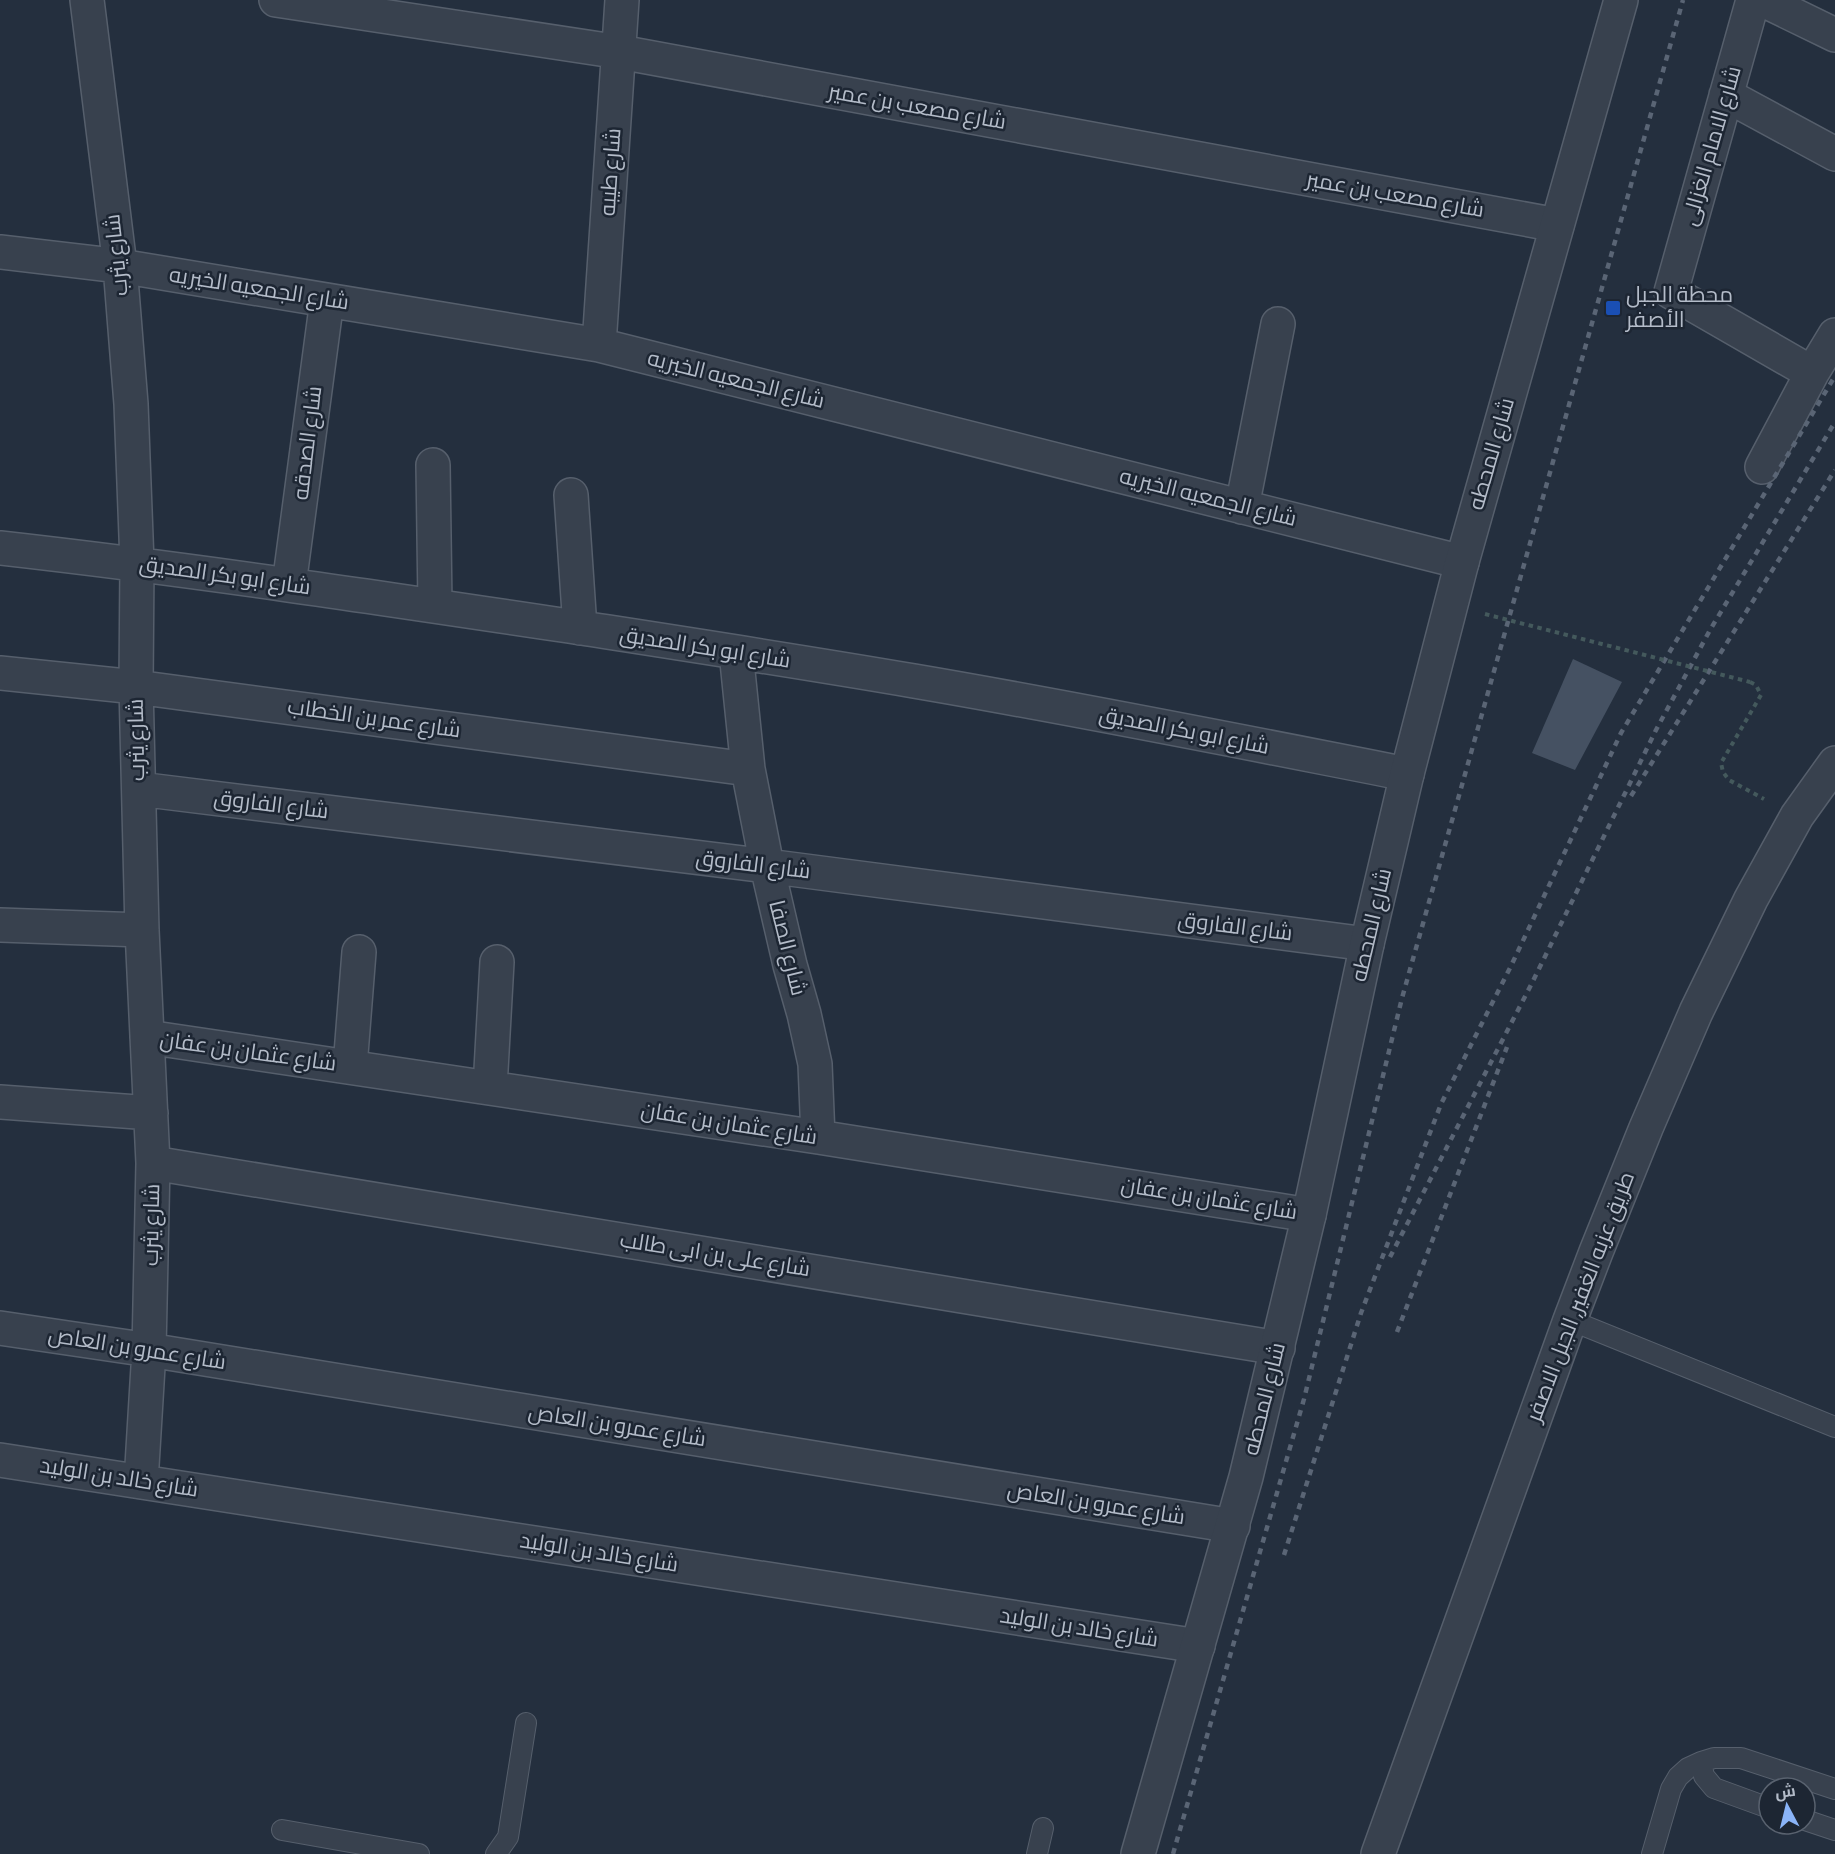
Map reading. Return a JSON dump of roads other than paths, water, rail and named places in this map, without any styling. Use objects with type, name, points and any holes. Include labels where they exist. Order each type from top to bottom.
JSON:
[{"type":"street","name":"شارع يثرب","points":[[87,0],[120,266],[131,404],[137,563],[136,687],[142,930],[153,1163],[149,1350],[141,1482]]},
{"type":"street","name":"شارع مصعب بن عمير","points":[[276,0],[620,52],[1557,225]]},
{"type":"street","name":"شارع طيبه","points":[[599,345],[622,0]]},
{"type":"street","name":"شارع المحطه","points":[[1138,1854],[1233,1526],[1278,1347],[1310,1215],[1367,944],[1407,774],[1462,562],[1621,0]]},
{"type":"street","name":"شارع الامام الغزالى","points":[[1753,0],[1671,292],[1812,373]]},
{"type":"street","points":[[1763,0],[1835,35]]},
{"type":"street","points":[[1726,95],[1835,154]]},
{"type":"street","name":"شارع الجمعيه الخيريه","points":[[0,252],[120,266],[599,345],[1462,562]]},
{"type":"street","name":"شارع الصدقه","points":[[290,585],[327,300]]},
{"type":"street","points":[[1242,507],[1278,324]]},
{"type":"street","points":[[1762,467],[1835,335]]},
{"type":"street","points":[[433,465],[435,605]]},
{"type":"street","points":[[571,495],[580,628]]},
{"type":"street","name":"شارع ابو بكر الصديق","points":[[0,548],[137,563],[435,605],[736,652],[1132,720],[1407,774]]},
{"type":"street","name":"شارع الصفا","points":[[736,652],[748,769],[767,867],[804,1014],[814,1064],[818,1137]]},
{"type":"street","name":"شارع عمر بن الخطاب","points":[[0,673],[136,687],[748,769]]},
{"type":"street","name":"طريق عزبه الغفير, الجبل الاصفر","points":[[1378,1854],[1570,1320],[1642,1138],[1696,1012],[1751,899],[1797,816],[1835,763]]},
{"type":"street","name":"شارع الفاروق","points":[[139,789],[1367,944]]},
{"type":"street","points":[[0,925],[142,930]]},
{"type":"street","points":[[350,1067],[359,952]]},
{"type":"street","points":[[490,1088],[497,962]]},
{"type":"street","name":"شارع عثمان بن عفان","points":[[147,1037],[818,1137],[1310,1215]]},
{"type":"street","points":[[0,1102],[151,1113]]},
{"type":"street","name":"شارع على بن ابى طالب","points":[[153,1163],[1278,1347]]},
{"type":"street","name":"شارع عمرو بن العاص","points":[[0,1328],[149,1350],[1233,1526]]},
{"type":"street","name":"شارع خالد بن الوليد","points":[[0,1460],[1198,1646]]},
{"type":"lane","points":[[1570,1320],[1835,1426]]},
{"type":"lane","points":[[496,1854],[508,1837],[526,1723]]},
{"type":"lane","points":[[1652,1854],[1671,1789],[1678,1777],[1688,1768],[1701,1762],[1714,1758],[1741,1758],[1835,1789]]},
{"type":"lane","points":[[1701,1762],[1704,1776],[1714,1788],[1757,1804]]},
{"type":"lane","points":[[1817,1824],[1835,1830]]},
{"type":"lane","points":[[1037,1854],[1043,1828]]},
{"type":"lane","points":[[282,1830],[419,1854]]},
{"type":"railway","points":[[1173,1854],[1304,1399],[1402,998],[1683,0]]},
{"type":"railway","points":[[1284,1555],[1361,1313],[1441,1104],[1511,966],[1621,733],[1835,376]]},
{"type":"railway","points":[[1390,1257],[1531,985],[1656,730],[1710,630],[1835,422]]},
{"type":"railway","points":[[1631,796],[1835,470]]},
{"type":"railway","points":[[1397,1332],[1507,1047]]},
{"type":"place","name":"محطة الجبل الأصفر","points":[[1613,308]]}]
